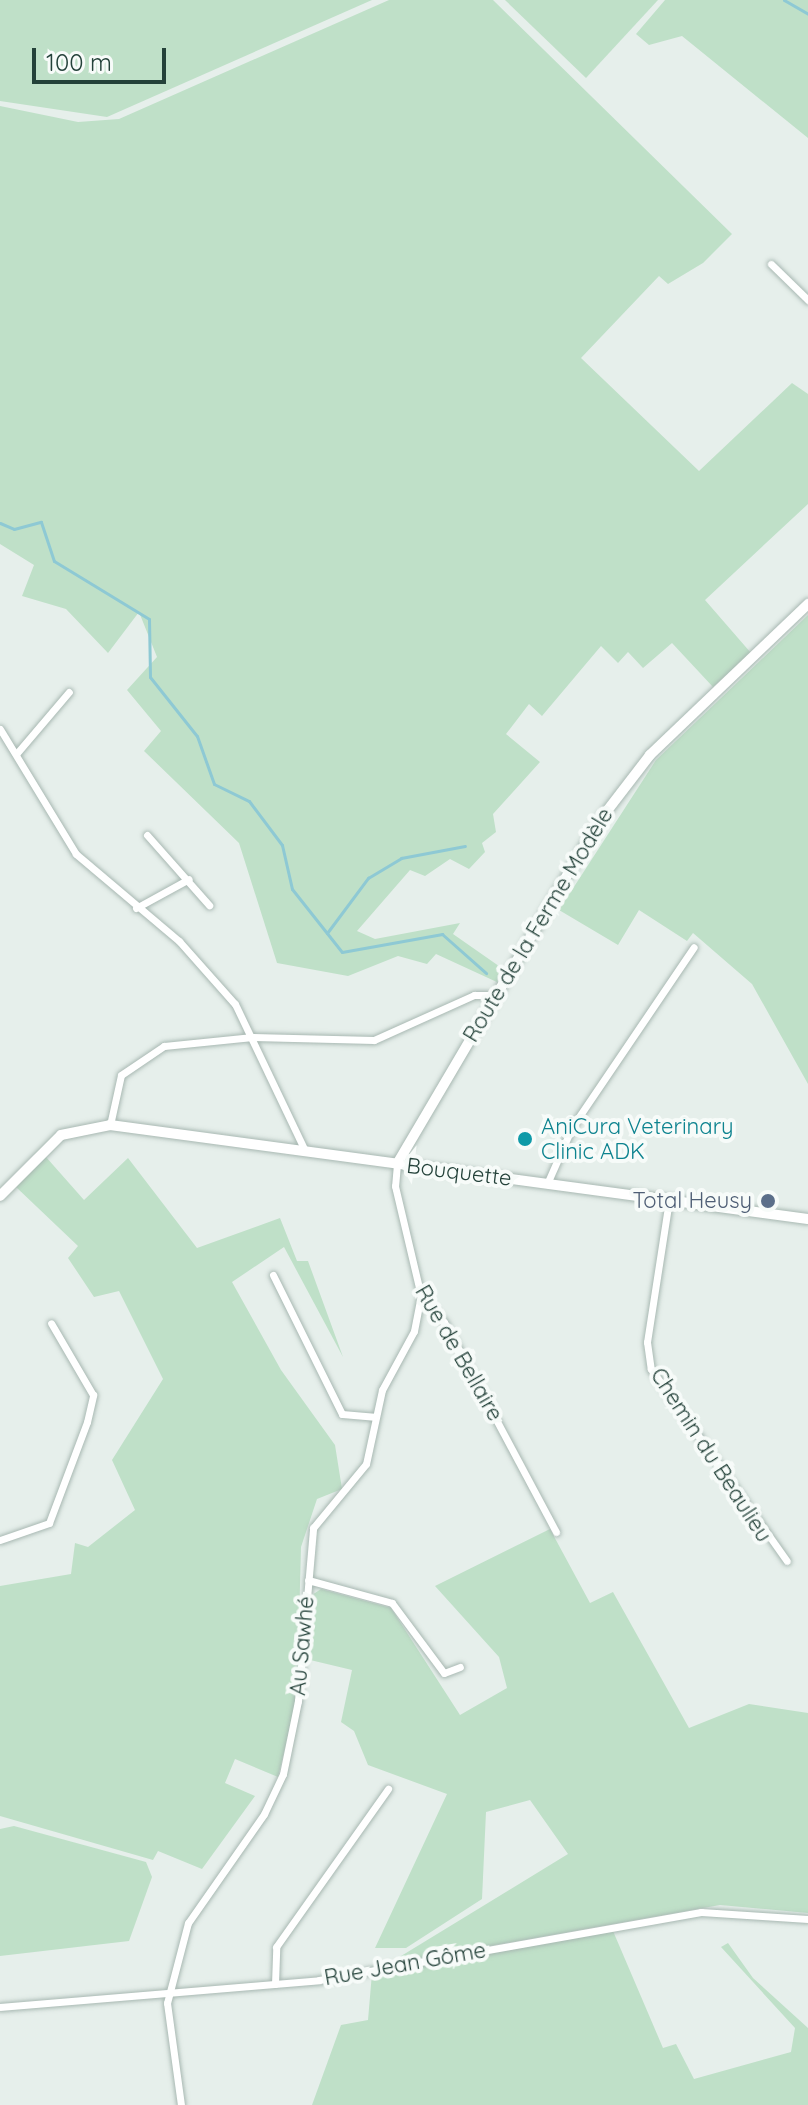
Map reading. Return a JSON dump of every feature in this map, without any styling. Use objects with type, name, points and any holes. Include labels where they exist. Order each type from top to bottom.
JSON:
[{"type":"main road","name":"Route de la Ferme Modèle","points":[[397,1164],[600,820],[650,755],[808,604]]},
{"type":"main road","name":"Bouquette","points":[[0,1196],[61,1135],[110,1125],[808,1219]]},
{"type":"street","points":[[771,264],[808,300]]},
{"type":"street","points":[[17,753],[69,692]]},
{"type":"street","points":[[0,729],[17,753],[68,844],[211,973],[253,1037],[305,1151]]},
{"type":"street","points":[[147,835],[209,905]]},
{"type":"street","points":[[136,908],[189,879]]},
{"type":"street","points":[[547,1184],[572,1127],[694,947]]},
{"type":"street","points":[[110,1125],[121,1075],[164,1046],[253,1037],[374,1040],[474,995],[495,995]]},
{"type":"street","name":"Rue de Bellaire","points":[[397,1164],[395,1186],[421,1296],[444,1322],[556,1532]]},
{"type":"street","name":"Chemin du Beaulieu","points":[[669,1200],[647,1342],[651,1369],[787,1561]]},
{"type":"street","points":[[273,1275],[342,1414],[374,1417]]},
{"type":"street","name":"Au Sawhé","points":[[168,1994],[197,1902],[264,1814],[283,1774],[313,1528],[366,1464],[374,1417],[414,1331],[421,1296]]},
{"type":"street","points":[[0,1540],[49,1523],[87,1422],[93,1395],[51,1323]]},
{"type":"street","points":[[308,1580],[392,1603],[444,1673],[460,1667]]},
{"type":"street","points":[[275,1984],[276,1947],[388,1789]]},
{"type":"street","name":"Rue Jean Gôme","points":[[0,2007],[275,1984],[701,1912],[808,1919]]},
{"type":"street","points":[[168,1994],[181,2105]]},
{"type":"green space","points":[[0,0],[372,0],[107,117],[0,101]]},
{"type":"green space","points":[[389,0],[493,0],[732,234],[703,263],[668,284],[659,276],[581,358],[699,471],[792,383],[808,394],[808,504],[705,600],[751,653],[713,687],[672,643],[643,668],[628,652],[618,663],[601,646],[542,716],[529,704],[506,734],[540,762],[493,814],[496,832],[482,843],[485,852],[469,869],[450,859],[425,876],[410,870],[357,931],[375,939],[460,923],[453,934],[506,971],[499,983],[436,954],[427,964],[398,956],[348,976],[277,963],[239,843],[144,751],[161,731],[127,690],[157,657],[139,612],[108,653],[66,609],[22,596],[34,565],[0,544],[0,106],[78,122],[119,119]]},
{"type":"green space","points":[[505,0],[658,0],[586,78]]},
{"type":"green space","points":[[665,0],[808,0],[808,138],[682,36],[649,45],[636,34]]},
{"type":"green space","points":[[808,615],[808,1084],[752,984],[693,933],[687,941],[639,910],[618,945],[559,910],[656,760]]},
{"type":"green space","points":[[46,1157],[84,1200],[128,1158],[197,1248],[280,1218],[297,1261],[308,1261],[343,1357],[284,1247],[232,1282],[281,1370],[335,1445],[342,1489],[317,1499],[301,1547],[297,1698],[278,1777],[235,1759],[225,1783],[255,1796],[202,1869],[158,1851],[153,1860],[0,1816],[0,1586],[71,1574],[75,1543],[88,1547],[135,1510],[112,1460],[163,1379],[119,1291],[94,1297],[68,1258],[78,1246],[16,1187]]},
{"type":"green space","points":[[550,1529],[590,1603],[613,1592],[689,1728],[749,1704],[808,1713],[808,1913],[720,1905],[388,1964],[568,1854],[530,1800],[486,1812],[482,1899],[406,1948],[375,1948],[447,1794],[368,1765],[354,1731],[341,1722],[352,1670],[306,1659],[312,1595],[321,1589],[391,1608],[460,1715],[507,1688],[499,1657],[435,1586]]},
{"type":"green space","points":[[14,1826],[146,1862],[152,1877],[129,1941],[0,1956],[0,1829]]},
{"type":"green space","points":[[613,1931],[663,2048],[676,2044],[694,2079],[791,2052],[795,2028],[721,1947],[728,1943],[753,1978],[808,2028],[808,2105],[312,2105],[341,2025],[368,2020],[372,1973]]},
{"type":"waterway","points":[[784,0],[808,14]]},
{"type":"waterway","points":[[0,523],[14,529],[41,522],[54,561],[149,619],[150,677],[197,736],[214,784],[249,801],[282,845],[292,889],[342,952],[442,934],[486,973]]},
{"type":"waterway","points":[[327,933],[368,878],[401,858],[465,846]]},
{"type":"place","name":"AniCura Veterinary Clinic ADK","points":[[525,1139]]},
{"type":"place","name":"Total Heusy","points":[[768,1201]]}]
